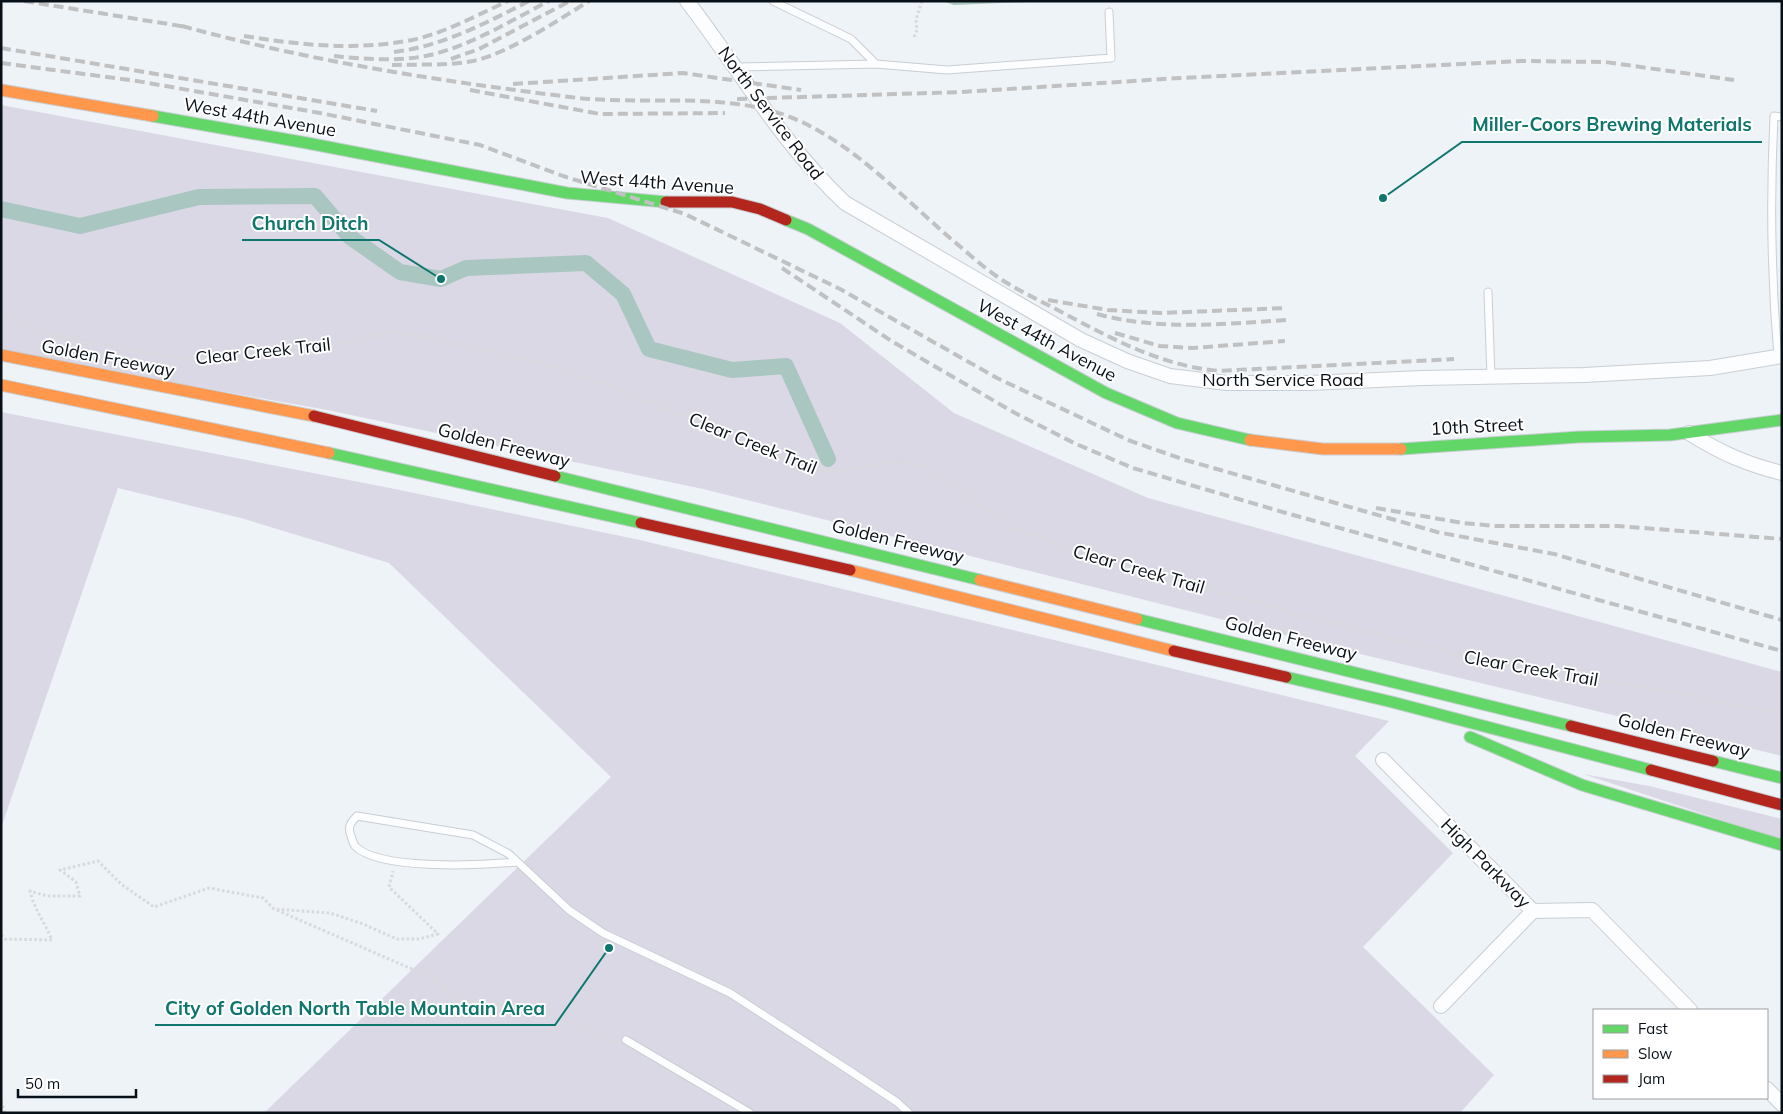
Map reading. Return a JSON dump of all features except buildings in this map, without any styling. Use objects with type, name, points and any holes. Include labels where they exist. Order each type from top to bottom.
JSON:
[{"type":"main road","name":"West 44th Avenue","points":[[1,90],[307,143],[567,193],[648,202],[732,202],[760,208],[808,229],[1088,385],[1177,423]]},
{"type":"main road","name":"Golden Freeway","points":[[1,355],[280,408],[1782,778]]},
{"type":"main road","points":[[1,385],[279,442],[816,562],[1190,655],[1392,702],[1782,805]]},
{"type":"main road","name":"10th Street","points":[[1177,423],[1254,443],[1292,448],[1348,450],[1689,434],[1782,420]]},
{"type":"main road","points":[[1392,702],[1582,785],[1782,845]]},
{"type":"street","name":"North Service Road","points":[[687,1],[764,109],[815,175],[845,203],[1019,306],[1127,362],[1170,376],[1227,383],[1309,383],[1682,371],[1780,357]]},
{"type":"street","points":[[1689,434],[1722,453],[1750,464],[1782,473]]},
{"type":"street","name":"High Parkway","points":[[1383,760],[1533,911],[1592,910],[1689,1009]]},
{"type":"street","points":[[1441,1006],[1533,911]]},
{"type":"street","points":[[1768,1090],[1782,1104]]},
{"type":"lane","points":[[773,1],[852,39],[876,64]]},
{"type":"lane","points":[[736,68],[876,64],[947,70],[1111,58],[1109,12]]},
{"type":"lane","points":[[1780,357],[1771,279],[1770,192],[1774,116],[1782,117]]},
{"type":"lane","points":[[1488,292],[1491,377]]},
{"type":"lane","points":[[517,862],[471,866],[384,860],[363,852],[354,845],[349,831],[350,823],[357,816],[473,835],[509,854],[569,910],[603,933],[730,993],[897,1102],[909,1113]]},
{"type":"lane","points":[[626,1040],[750,1113]]},
{"type":"path","points":[[914,37],[917,30],[916,20],[922,1]]},
{"type":"path","name":"Clear Creek Trail","points":[[1,312],[53,335],[183,359],[323,348],[395,331],[484,350],[541,364],[614,387],[816,472],[843,471],[889,462],[910,463],[926,468],[943,477],[1005,524],[1018,531],[1065,548],[1308,617],[1480,660],[1685,694],[1733,706],[1782,712]]},
{"type":"path","points":[[274,909],[330,914],[363,924],[397,939],[419,939],[438,934],[389,887],[396,860]]},
{"type":"path","points":[[1,935],[4,939],[52,940],[45,923],[33,906],[30,891],[46,896],[80,896],[76,882],[60,870],[98,861],[120,884],[154,907],[209,888],[263,898],[274,909],[421,973],[473,1002],[538,1008],[624,1049]]},
{"type":"path","points":[[1,1101],[5,1113]]},
{"type":"shaded area","points":[[943,1],[1051,1],[954,5]]},
{"type":"shaded area","points":[[1,105],[608,218],[840,323],[954,413],[1148,498],[1782,672],[1782,756],[1352,652],[703,489],[327,410],[1,352]]},
{"type":"shaded area","points":[[1,412],[395,489],[640,540],[1389,721],[1355,756],[1453,853],[1363,947],[1494,1075],[1460,1113],[264,1113],[611,777],[389,563],[241,518],[118,488],[1,828]]},
{"type":"shaded area","points":[[1583,774],[1649,786],[1782,819],[1782,840]]},
{"type":"waterway","points":[[1,209],[80,226],[199,197],[315,196],[350,237],[400,272],[441,279],[466,268],[586,263],[623,294],[649,349],[732,370],[786,366],[828,459]]},
{"type":"railway","points":[[24,1],[187,27]]},
{"type":"railway","points":[[244,36],[328,46],[391,43],[412,40],[437,33],[508,1]]},
{"type":"railway","points":[[394,52],[430,45],[447,39],[529,1]]},
{"type":"railway","points":[[334,56],[394,59],[430,55],[475,39],[549,1]]},
{"type":"railway","points":[[451,59],[479,49],[570,1]]},
{"type":"railway","points":[[392,65],[453,64],[487,57],[532,36],[589,1]]},
{"type":"railway","points":[[182,26],[278,50],[423,77],[599,100],[718,102],[776,112],[804,123],[844,147],[978,262],[1007,283],[1122,343],[1179,364],[1219,371],[1454,359]]},
{"type":"railway","points":[[1,48],[377,111]]},
{"type":"railway","points":[[737,99],[962,92],[1180,78],[1522,61],[1605,62],[1734,80]]},
{"type":"railway","points":[[1,63],[137,81],[320,113],[480,145],[563,176],[685,214],[840,289],[997,378],[1128,440],[1182,459],[1437,532],[1554,554],[1782,620]]},
{"type":"railway","points":[[513,84],[683,73],[801,90]]},
{"type":"railway","points":[[470,90],[600,114],[725,113]]},
{"type":"railway","points":[[782,268],[893,342],[1015,413],[1076,444],[1133,468],[1286,513],[1782,651]]},
{"type":"railway","points":[[1048,300],[1108,310],[1160,313],[1287,308]]},
{"type":"railway","points":[[1097,314],[1144,323],[1192,325],[1287,320]]},
{"type":"railway","points":[[1115,333],[1160,346],[1193,348],[1285,341]]},
{"type":"railway","points":[[1376,508],[1463,523],[1496,526],[1618,526],[1782,539]]},
{"type":"traffic: fast","points":[[153,116],[307,143],[567,193],[666,202]]},
{"type":"traffic: fast","points":[[786,220],[808,229],[1106,393],[1177,423],[1250,440]]},
{"type":"traffic: fast","points":[[1401,449],[1579,437],[1670,435],[1782,420]]},
{"type":"traffic: fast","points":[[329,453],[641,523]]},
{"type":"traffic: fast","points":[[555,476],[980,580]]},
{"type":"traffic: fast","points":[[1137,619],[1571,726]]},
{"type":"traffic: fast","points":[[1286,677],[1392,702],[1651,770]]},
{"type":"traffic: fast","points":[[1470,737],[1582,785],[1782,845]]},
{"type":"traffic: fast","points":[[1713,761],[1782,778]]},
{"type":"traffic: slow","points":[[1,90],[153,116]]},
{"type":"traffic: slow","points":[[1,355],[314,416]]},
{"type":"traffic: slow","points":[[1,385],[329,453]]},
{"type":"traffic: slow","points":[[1250,440],[1323,449],[1401,449]]},
{"type":"traffic: slow","points":[[850,570],[1174,651]]},
{"type":"traffic: slow","points":[[980,580],[1137,619]]},
{"type":"traffic: jam","points":[[666,202],[732,202],[760,209],[786,220]]},
{"type":"traffic: jam","points":[[314,416],[555,476]]},
{"type":"traffic: jam","points":[[641,523],[850,570]]},
{"type":"traffic: jam","points":[[1174,651],[1286,677]]},
{"type":"traffic: jam","points":[[1571,726],[1713,761]]},
{"type":"traffic: jam","points":[[1651,770],[1782,805]]},
{"type":"place","name":"Miller-Coors Brewing Materials","points":[[1383,198]]},
{"type":"place","name":"Church Ditch","points":[[441,279]]},
{"type":"place","name":"City of Golden North Table Mountain Area","points":[[609,948]]}]
